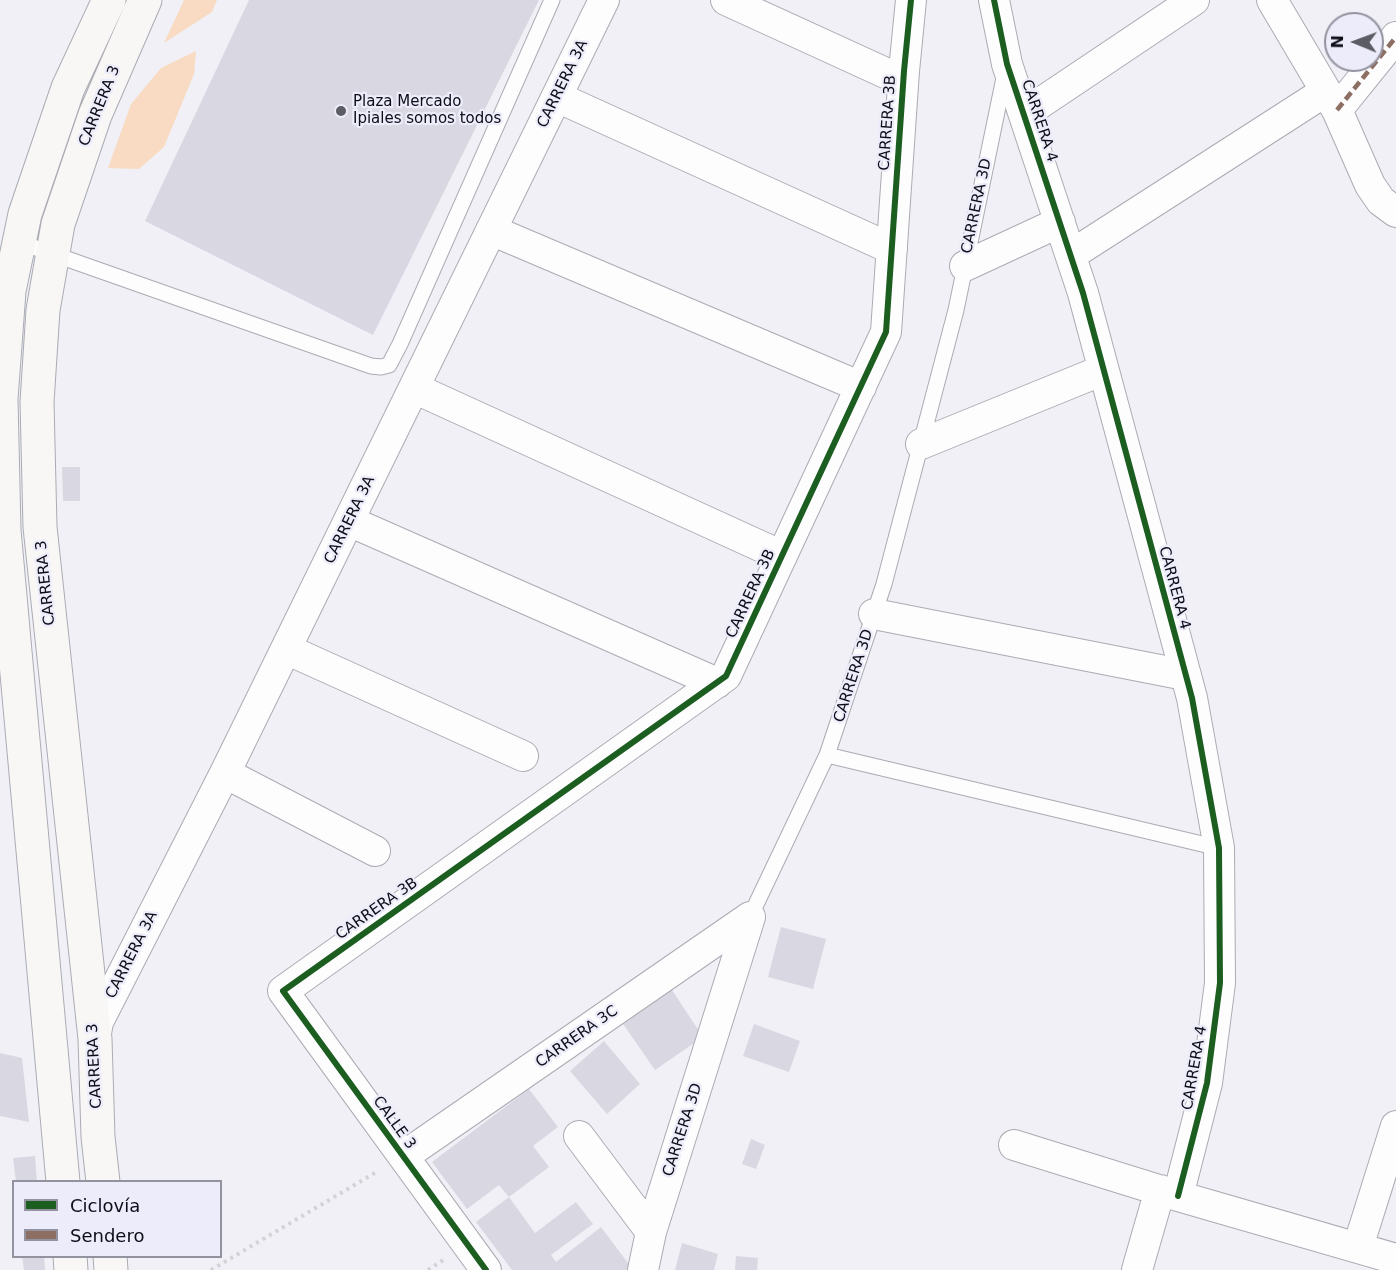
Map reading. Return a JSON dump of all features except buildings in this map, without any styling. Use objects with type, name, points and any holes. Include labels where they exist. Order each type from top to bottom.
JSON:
[{"type":"street","points":[[63,1180],[3,530],[2,387],[9,291],[25,214],[68,88],[108,0]]},
{"type":"street","name":"CARRERA 3","points":[[103,1180],[98,1137],[95,1039],[40,527],[37,402],[43,310],[58,224],[95,115],[145,0]]},
{"type":"street","name":"CARRERA 3A","points":[[95,1039],[98,1022],[225,773],[604,0]]},
{"type":"street","points":[[726,0],[903,81]]},
{"type":"street","name":"CARRERA 3B","points":[[283,991],[726,676],[886,332],[903,81],[911,0]]},
{"type":"street","name":"CARRERA 4","points":[[994,0],[1007,64],[1083,293],[1192,698],[1219,848],[1220,983],[1207,1083],[1169,1193],[1137,1270]]},
{"type":"street","points":[[1024,114],[1194,0]]},
{"type":"street","points":[[1272,0],[1331,101],[1370,185],[1381,201],[1396,212]]},
{"type":"street","points":[[1071,255],[1331,101],[1396,37]]},
{"type":"street","points":[[557,97],[892,249]]},
{"type":"street","points":[[965,266],[1060,222]]},
{"type":"street","points":[[491,230],[861,387]]},
{"type":"street","points":[[921,444],[1103,370]]},
{"type":"street","points":[[414,388],[782,556]]},
{"type":"street","points":[[349,521],[717,683]]},
{"type":"street","points":[[3,530],[40,527]]},
{"type":"street","points":[[874,614],[1185,675]]},
{"type":"street","points":[[286,649],[523,756]]},
{"type":"street","points":[[225,773],[375,851]]},
{"type":"street","name":"CARRERA 3C","points":[[404,1156],[750,917]]},
{"type":"street","name":"CARRERA 3D","points":[[643,1270],[651,1232],[750,917]]},
{"type":"street","name":"CALLE 3","points":[[283,991],[486,1270]]},
{"type":"street","points":[[49,1039],[95,1039]]},
{"type":"street","points":[[1358,1248],[1396,1126]]},
{"type":"street","points":[[59,1140],[98,1137]]},
{"type":"street","points":[[579,1137],[651,1232]]},
{"type":"street","points":[[1014,1145],[1169,1193],[1396,1258]]},
{"type":"lane","points":[[19,242],[371,366],[388,365],[400,344],[552,0]]},
{"type":"lane","name":"CARRERA 3D","points":[[750,917],[827,755],[874,614],[956,310],[1007,64]]},
{"type":"lane","points":[[827,755],[1219,848]]},
{"type":"path","points":[[211,1270],[404,1156]]},
{"type":"shaded area","points":[[184,0],[217,0],[212,12],[164,43]]},
{"type":"shaded area","points":[[196,51],[194,74],[164,147],[139,169],[108,168],[131,104],[161,68]]},
{"type":"marked path","points":[[1337,110],[1396,37]]},
{"type":"cycle path","points":[[486,1270],[283,991],[726,676],[886,332],[911,0]]},
{"type":"cycle path","points":[[994,0],[1007,64],[1083,293],[1192,698],[1219,848],[1220,983],[1207,1083],[1178,1196]]},
{"type":"place","name":"Plaza Mercado Ipiales somos todos","points":[[341,111]]}]
